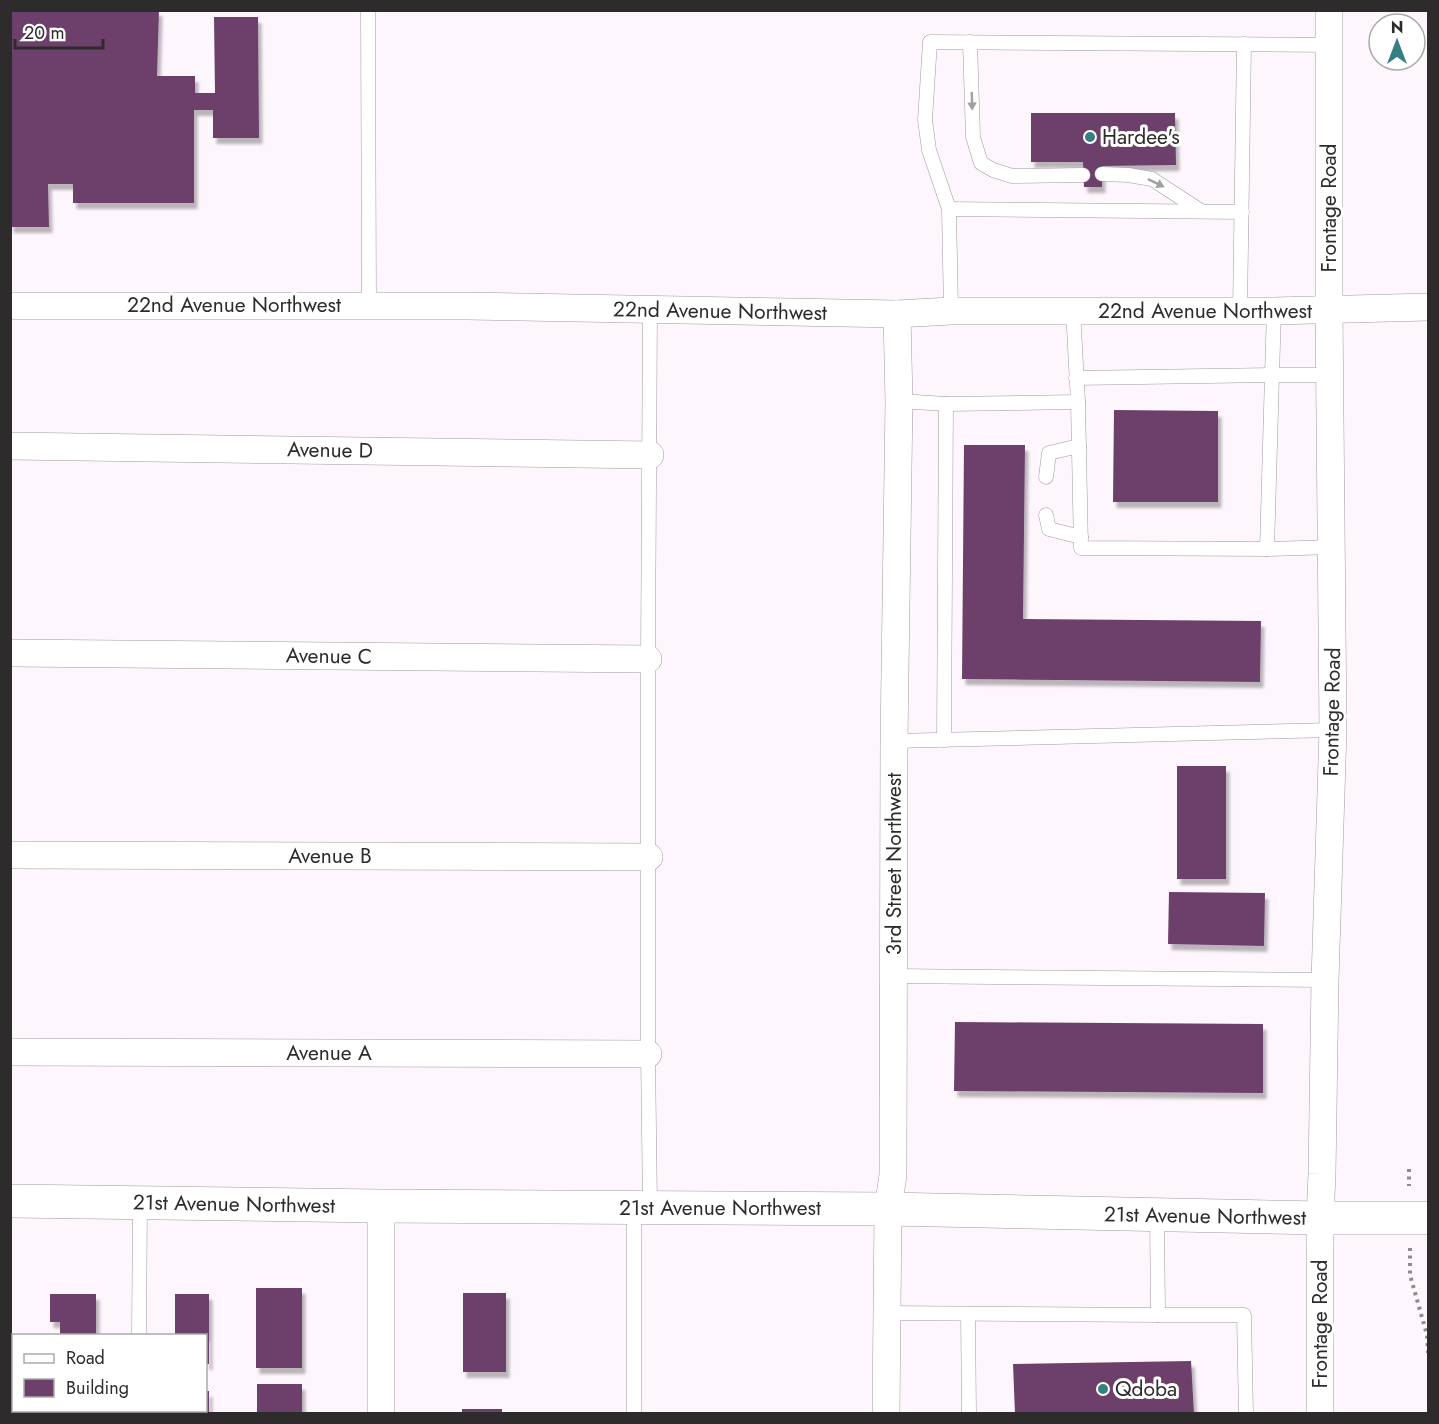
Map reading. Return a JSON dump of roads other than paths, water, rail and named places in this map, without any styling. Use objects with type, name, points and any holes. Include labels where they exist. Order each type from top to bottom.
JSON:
[{"type":"street","name":"Frontage Road","points":[[1320,1413],[1320,1218],[1324,980],[1333,730],[1329,10]]},
{"type":"street","name":"22nd Avenue Northwest","points":[[10,306],[369,305],[897,314],[1073,310],[1329,311],[1428,307]]},
{"type":"street","name":"3rd Street Northwest","points":[[886,1413],[888,1209],[893,1175],[894,741],[899,401],[897,314]]},
{"type":"street","name":"Avenue D","points":[[10,446],[650,455]]},
{"type":"street","name":"Avenue C","points":[[10,653],[648,659]]},
{"type":"street","name":"Avenue B","points":[[10,855],[649,857]]},
{"type":"street","name":"Avenue A","points":[[10,1052],[648,1054]]},
{"type":"street","name":"21st Avenue Northwest","points":[[10,1201],[888,1209],[1419,1218]]},
{"type":"street","points":[[381,1206],[381,1413]]},
{"type":"lane","points":[[368,10],[369,305]]},
{"type":"lane","points":[[951,311],[949,209],[929,150],[925,120],[930,42],[1329,45]]},
{"type":"lane","points":[[970,42],[973,137],[981,163],[993,170],[1012,176],[1083,175]]},
{"type":"lane","points":[[1240,311],[1244,44]]},
{"type":"lane","points":[[1102,174],[1152,179],[1202,212]]},
{"type":"lane","points":[[949,209],[1242,212]]},
{"type":"lane","points":[[634,1413],[648,1054],[650,310]]},
{"type":"lane","points":[[1073,310],[1078,402],[1081,548],[1332,547]]},
{"type":"lane","points":[[1267,549],[1274,311]]},
{"type":"lane","points":[[1076,378],[1331,375]]},
{"type":"lane","points":[[899,401],[946,404],[1078,402]]},
{"type":"lane","points":[[944,740],[946,404]]},
{"type":"lane","points":[[1046,477],[1049,453],[1079,446]]},
{"type":"lane","points":[[1046,516],[1049,529],[1081,537]]},
{"type":"lane","points":[[894,741],[1333,730]]},
{"type":"lane","points":[[893,976],[1324,980]]},
{"type":"lane","points":[[139,1334],[140,1202]]},
{"type":"lane","points":[[1156,1215],[1158,1315]]},
{"type":"lane","points":[[887,1313],[1244,1315],[1246,1413]]},
{"type":"lane","points":[[968,1314],[969,1413]]},
{"type":"place","name":"Hardee's","points":[[1090,137]]},
{"type":"place","name":"Qdoba","points":[[1103,1389]]}]
